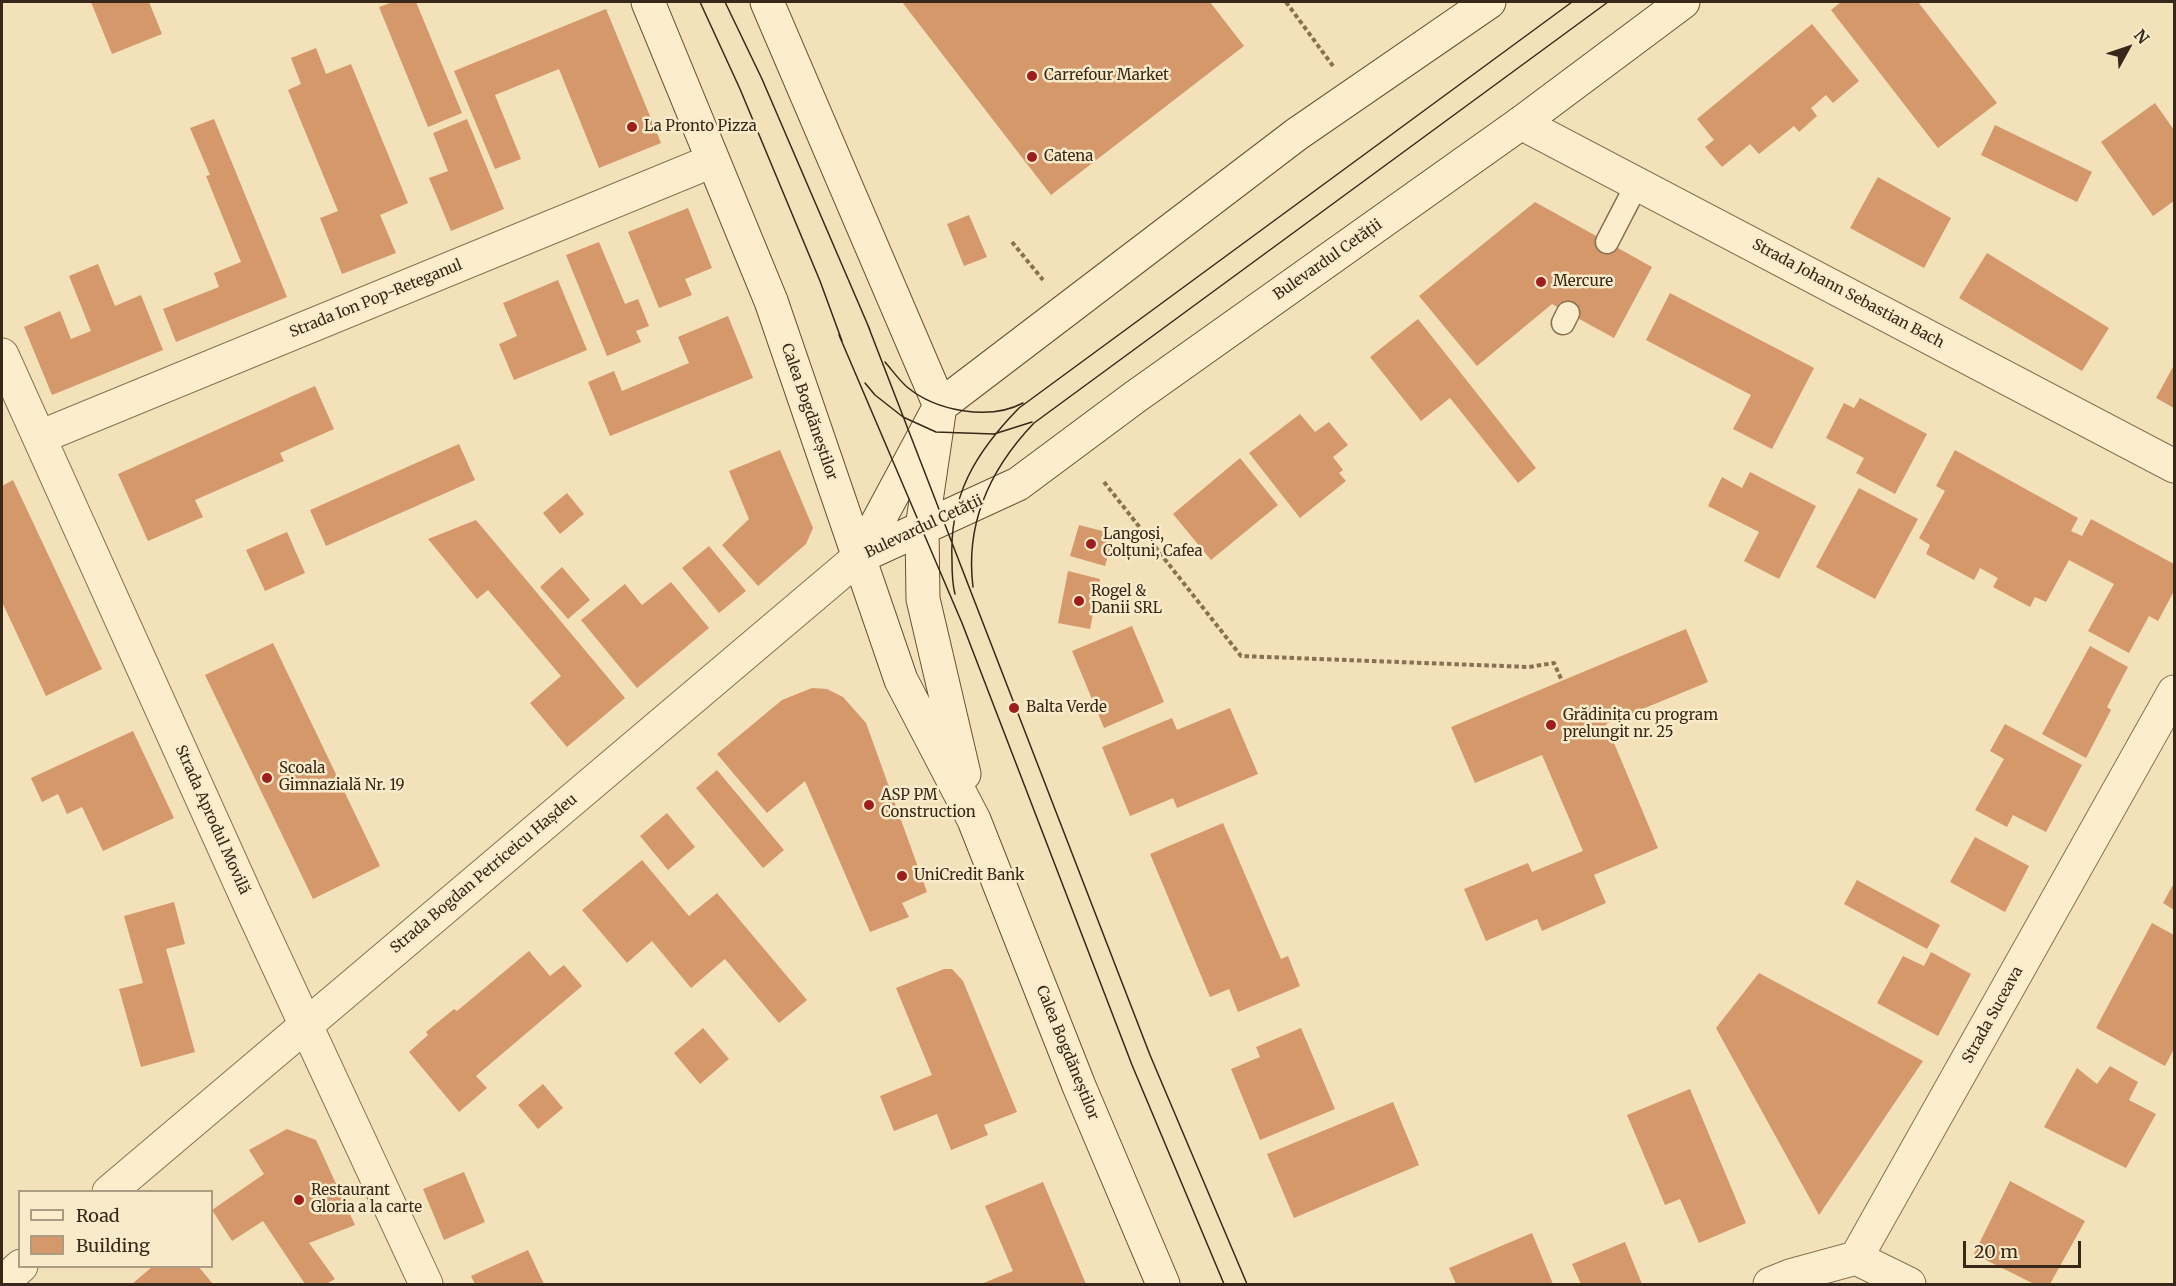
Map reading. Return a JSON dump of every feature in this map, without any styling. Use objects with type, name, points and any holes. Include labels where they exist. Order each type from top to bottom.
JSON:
[{"type":"street","name":"Calea Bogdăneștilor","points":[[648,2],[771,301],[901,680],[974,820],[1079,1086],[1163,1284]]},
{"type":"street","points":[[767,2],[940,406]]},
{"type":"street","name":"Bulevardul Cetății","points":[[859,557],[940,406],[1297,134],[1490,2]]},
{"type":"street","name":"Bulevardul Cetății","points":[[859,557],[1018,484],[1135,397],[1521,123],[1683,2]]},
{"type":"street","name":"Strada Johann Sebastian Bach","points":[[1521,123],[2175,466]]},
{"type":"street","name":"Strada Ion Pop-Reteganul","points":[[40,437],[712,161]]},
{"type":"street","name":"Strada Aprodul Movilă","points":[[2,355],[426,1284]]},
{"type":"street","name":"Calea Bogdăneștilor","points":[[940,406],[922,528],[923,599],[974,820]]},
{"type":"street","name":"Strada Bogdan Petriceicu Hașdeu","points":[[110,1190],[859,557]]},
{"type":"street","name":"Strada Suceava","points":[[1856,1258],[2175,692]]},
{"type":"street","points":[[1770,1284],[1790,1276],[1856,1258],[1909,1284]]},
{"type":"street","points":[[2,1284],[19,1268]]},
{"type":"lane","points":[[1607,242],[1637,184]]},
{"type":"path","points":[[1286,2],[1338,73]]},
{"type":"path","points":[[1012,242],[1045,283]]},
{"type":"path","points":[[1104,482],[1241,656],[1529,667],[1554,663],[1562,681]]},
{"type":"building","points":[[91,2],[149,2],[162,34],[112,54]]},
{"type":"building","points":[[393,2],[416,2],[462,113],[428,127],[379,7]]},
{"type":"building","points":[[902,2],[1210,2],[1244,46],[1051,195]]},
{"type":"building","points":[[1841,2],[1918,2],[1997,103],[1938,148],[1831,10]]},
{"type":"building","points":[[606,9],[661,143],[599,168],[559,69],[495,95],[521,159],[495,169],[454,71]]},
{"type":"building","points":[[1812,24],[1859,81],[1833,103],[1826,95],[1811,108],[1817,116],[1799,132],[1794,126],[1759,154],[1750,144],[1722,167],[1705,147],[1714,140],[1697,119]]},
{"type":"building","points":[[316,48],[326,74],[351,64],[408,203],[380,215],[396,253],[342,274],[320,218],[338,211],[288,90],[301,84],[291,58]]},
{"type":"building","points":[[2155,103],[2174,130],[2174,201],[2153,216],[2101,142]]},
{"type":"building","points":[[214,119],[287,297],[176,342],[163,309],[219,287],[214,273],[241,262],[206,176],[210,175],[190,128]]},
{"type":"building","points":[[467,119],[504,209],[451,231],[429,178],[448,171],[433,133]]},
{"type":"building","points":[[1995,125],[2092,172],[2077,202],[1981,155]]},
{"type":"building","points":[[1878,177],[1951,218],[1924,268],[1850,228]]},
{"type":"building","name":"Mercure","points":[[1535,202],[1652,267],[1614,338],[1552,304],[1477,366],[1419,296]]},
{"type":"building","points":[[688,208],[712,268],[685,279],[692,295],[659,308],[628,232]]},
{"type":"building","points":[[969,215],[987,257],[964,266],[947,224]]},
{"type":"building","points":[[599,242],[625,304],[638,299],[649,326],[636,331],[641,342],[607,356],[566,255]]},
{"type":"building","points":[[1987,253],[2109,328],[2082,371],[1959,298]]},
{"type":"building","points":[[98,264],[115,306],[141,295],[163,350],[52,395],[24,327],[60,311],[71,339],[91,331],[69,276]]},
{"type":"building","points":[[558,280],[587,350],[514,380],[499,344],[517,336],[503,303]]},
{"type":"building","points":[[1670,293],[1814,368],[1772,449],[1733,429],[1751,395],[1646,340]]},
{"type":"building","points":[[728,316],[753,378],[610,436],[588,382],[614,371],[622,391],[689,363],[678,337]]},
{"type":"building","points":[[1418,319],[1536,468],[1518,483],[1450,398],[1421,421],[1370,357]]},
{"type":"building","points":[[2174,365],[2174,408],[2156,398]]},
{"type":"building","points":[[315,386],[334,429],[280,453],[284,461],[195,500],[203,517],[148,541],[118,474]]},
{"type":"building","points":[[1860,398],[1927,434],[1895,494],[1856,473],[1864,458],[1826,438],[1844,403],[1854,408]]},
{"type":"building","points":[[1300,414],[1315,432],[1329,422],[1348,445],[1333,457],[1343,470],[1339,473],[1346,481],[1300,518],[1249,453]]},
{"type":"building","points":[[459,444],[475,480],[326,546],[310,510]]},
{"type":"building","points":[[780,450],[813,528],[806,544],[758,586],[722,545],[749,519],[729,471]]},
{"type":"building","points":[[1955,450],[2078,518],[2071,531],[2082,536],[2091,519],[2174,564],[2174,591],[2158,621],[2149,616],[2129,653],[2088,631],[2114,584],[2069,560],[2046,602],[2035,597],[2030,607],[1993,587],[1998,578],[1980,568],[1974,580],[1926,554],[1930,545],[1919,538],[1945,491],[1936,486]]},
{"type":"building","points":[[1240,458],[1278,505],[1211,560],[1173,514]]},
{"type":"building","points":[[1750,472],[1816,506],[1779,579],[1744,561],[1759,532],[1708,506],[1722,477],[1742,488]]},
{"type":"building","points":[[13,480],[102,669],[46,696],[2,602],[2,486]]},
{"type":"building","points":[[1859,488],[1918,519],[1875,599],[1816,567]]},
{"type":"building","points":[[567,493],[584,514],[560,534],[543,513]]},
{"type":"building","points":[[476,520],[625,698],[567,747],[530,703],[561,676],[488,590],[477,599],[428,539]]},
{"type":"building","points":[[1079,525],[1114,534],[1105,566],[1070,556]]},
{"type":"building","points":[[287,532],[305,573],[265,591],[246,550]]},
{"type":"building","points":[[709,546],[746,591],[719,613],[682,568]]},
{"type":"building","points":[[562,567],[590,600],[568,619],[540,587]]},
{"type":"building","name":"Rogel & Danii SRL","points":[[1068,571],[1100,579],[1090,629],[1058,623]]},
{"type":"building","points":[[671,582],[709,628],[637,688],[581,620],[625,584],[642,605]]},
{"type":"building","points":[[1132,626],[1164,702],[1104,728],[1072,651]]},
{"type":"building","points":[[1686,629],[1708,682],[1606,724],[1658,848],[1594,875],[1606,903],[1542,931],[1537,919],[1486,941],[1464,889],[1528,863],[1532,872],[1583,851],[1542,755],[1475,783],[1451,727]]},
{"type":"building","points":[[273,643],[380,866],[313,899],[205,675]]},
{"type":"building","points":[[2090,646],[2128,667],[2107,707],[2111,710],[2086,758],[2042,734]]},
{"type":"building","points":[[812,688],[827,689],[843,697],[866,723],[927,892],[902,903],[909,917],[870,932],[805,781],[767,813],[717,754],[782,700]]},
{"type":"building","points":[[1230,708],[1258,774],[1177,808],[1173,798],[1130,816],[1102,747],[1172,718],[1177,730]]},
{"type":"building","points":[[2005,724],[2082,765],[2046,832],[2013,815],[2007,827],[1975,810],[2004,759],[1990,751]]},
{"type":"building","points":[[133,731],[174,818],[103,851],[82,807],[67,814],[58,794],[42,802],[31,778]]},
{"type":"building","points":[[717,770],[784,850],[763,868],[696,788]]},
{"type":"building","points":[[667,813],[695,847],[668,870],[640,836]]},
{"type":"building","points":[[1223,823],[1281,959],[1288,956],[1300,986],[1238,1012],[1229,989],[1210,997],[1150,854]]},
{"type":"building","points":[[1975,837],[2029,866],[2005,912],[1950,882]]},
{"type":"building","points":[[642,860],[689,916],[717,893],[807,1000],[779,1023],[725,959],[691,988],[652,941],[627,963],[582,910]]},
{"type":"building","points":[[1857,880],[1940,925],[1927,949],[1844,904]]},
{"type":"building","points":[[2174,883],[2174,910],[2163,903]]},
{"type":"building","points":[[174,902],[185,944],[166,949],[195,1052],[141,1067],[119,989],[143,983],[124,916]]},
{"type":"building","points":[[2152,923],[2174,935],[2174,1049],[2165,1066],[2096,1028]]},
{"type":"building","points":[[529,951],[550,976],[564,965],[582,986],[476,1076],[487,1088],[459,1112],[409,1052],[428,1035],[426,1032],[454,1009],[457,1011]]},
{"type":"building","points":[[1931,952],[1971,974],[1938,1036],[1877,1003],[1903,956],[1924,966]]},
{"type":"building","points":[[944,969],[952,969],[963,981],[1017,1112],[984,1125],[988,1135],[951,1150],[937,1114],[894,1131],[880,1096],[932,1075],[896,988]]},
{"type":"building","points":[[1759,973],[1923,1061],[1819,1215],[1716,1028]]},
{"type":"building","points":[[703,1028],[729,1059],[700,1084],[674,1053]]},
{"type":"building","points":[[1301,1028],[1335,1109],[1260,1140],[1231,1069],[1260,1057],[1256,1047]]},
{"type":"building","points":[[2110,1066],[2138,1082],[2129,1100],[2156,1114],[2126,1168],[2044,1127],[2077,1068],[2097,1084]]},
{"type":"building","points":[[543,1084],[563,1108],[538,1129],[518,1105]]},
{"type":"building","points":[[1690,1089],[1746,1223],[1699,1243],[1680,1199],[1665,1205],[1627,1115]]},
{"type":"building","points":[[1393,1102],[1419,1165],[1294,1218],[1267,1154]]},
{"type":"building","points":[[287,1129],[316,1140],[355,1225],[309,1243],[335,1279],[326,1284],[305,1284],[263,1221],[232,1241],[213,1209],[264,1174],[249,1150]]},
{"type":"building","points":[[464,1172],[485,1222],[444,1240],[423,1189]]},
{"type":"building","points":[[2010,1181],[2085,1221],[2050,1284],[2034,1284],[1974,1254]]},
{"type":"building","points":[[1043,1182],[1086,1284],[981,1284],[1013,1271],[985,1206]]},
{"type":"building","points":[[1532,1233],[1553,1284],[1456,1284],[1449,1268]]},
{"type":"building","points":[[1625,1242],[1642,1284],[1581,1284],[1572,1264]]},
{"type":"building","points":[[528,1250],[544,1284],[475,1284],[471,1276]]},
{"type":"building","points":[[151,1268],[200,1268],[213,1284],[132,1284]]},
{"type":"tram line","points":[[700,2],[740,89],[820,281],[842,341]]},
{"type":"tram line","points":[[725,2],[762,79],[870,330]]},
{"type":"tram line","points":[[955,594],[952,573],[952,538],[960,496],[978,459],[1003,425],[1019,408],[1572,2]]},
{"type":"tram line","points":[[973,587],[973,541],[984,498],[1005,459],[1034,423],[1608,2]]},
{"type":"tram line","points":[[867,323],[1150,1055],[1247,1284]]},
{"type":"tram line","points":[[839,335],[962,623],[1132,1065],[1224,1284]]},
{"type":"tram line","points":[[885,362],[907,387],[947,407],[979,412],[995,411],[1023,403]]},
{"type":"tram line","points":[[865,383],[875,395],[903,417],[936,432],[994,434],[1032,422]]},
{"type":"place","name":"Carrefour Market","points":[[1032,76]]},
{"type":"place","name":"La Pronto Pizza","points":[[632,127]]},
{"type":"place","name":"Catena","points":[[1032,157]]},
{"type":"place","name":"Mercure","points":[[1541,282]]},
{"type":"place","name":"Langoși, Colțuni, Cafea","points":[[1091,544]]},
{"type":"place","name":"Rogel & Danii SRL","points":[[1079,601]]},
{"type":"place","name":"Balta Verde","points":[[1014,708]]},
{"type":"place","name":"Grădinița cu program prelungit nr. 25","points":[[1551,725]]},
{"type":"place","name":"Scoala Gimnazială Nr. 19","points":[[267,778]]},
{"type":"place","name":"ASP PM Construction","points":[[869,805]]},
{"type":"place","name":"UniCredit Bank","points":[[902,876]]},
{"type":"place","name":"Restaurant Gloria a la carte","points":[[299,1200]]}]
